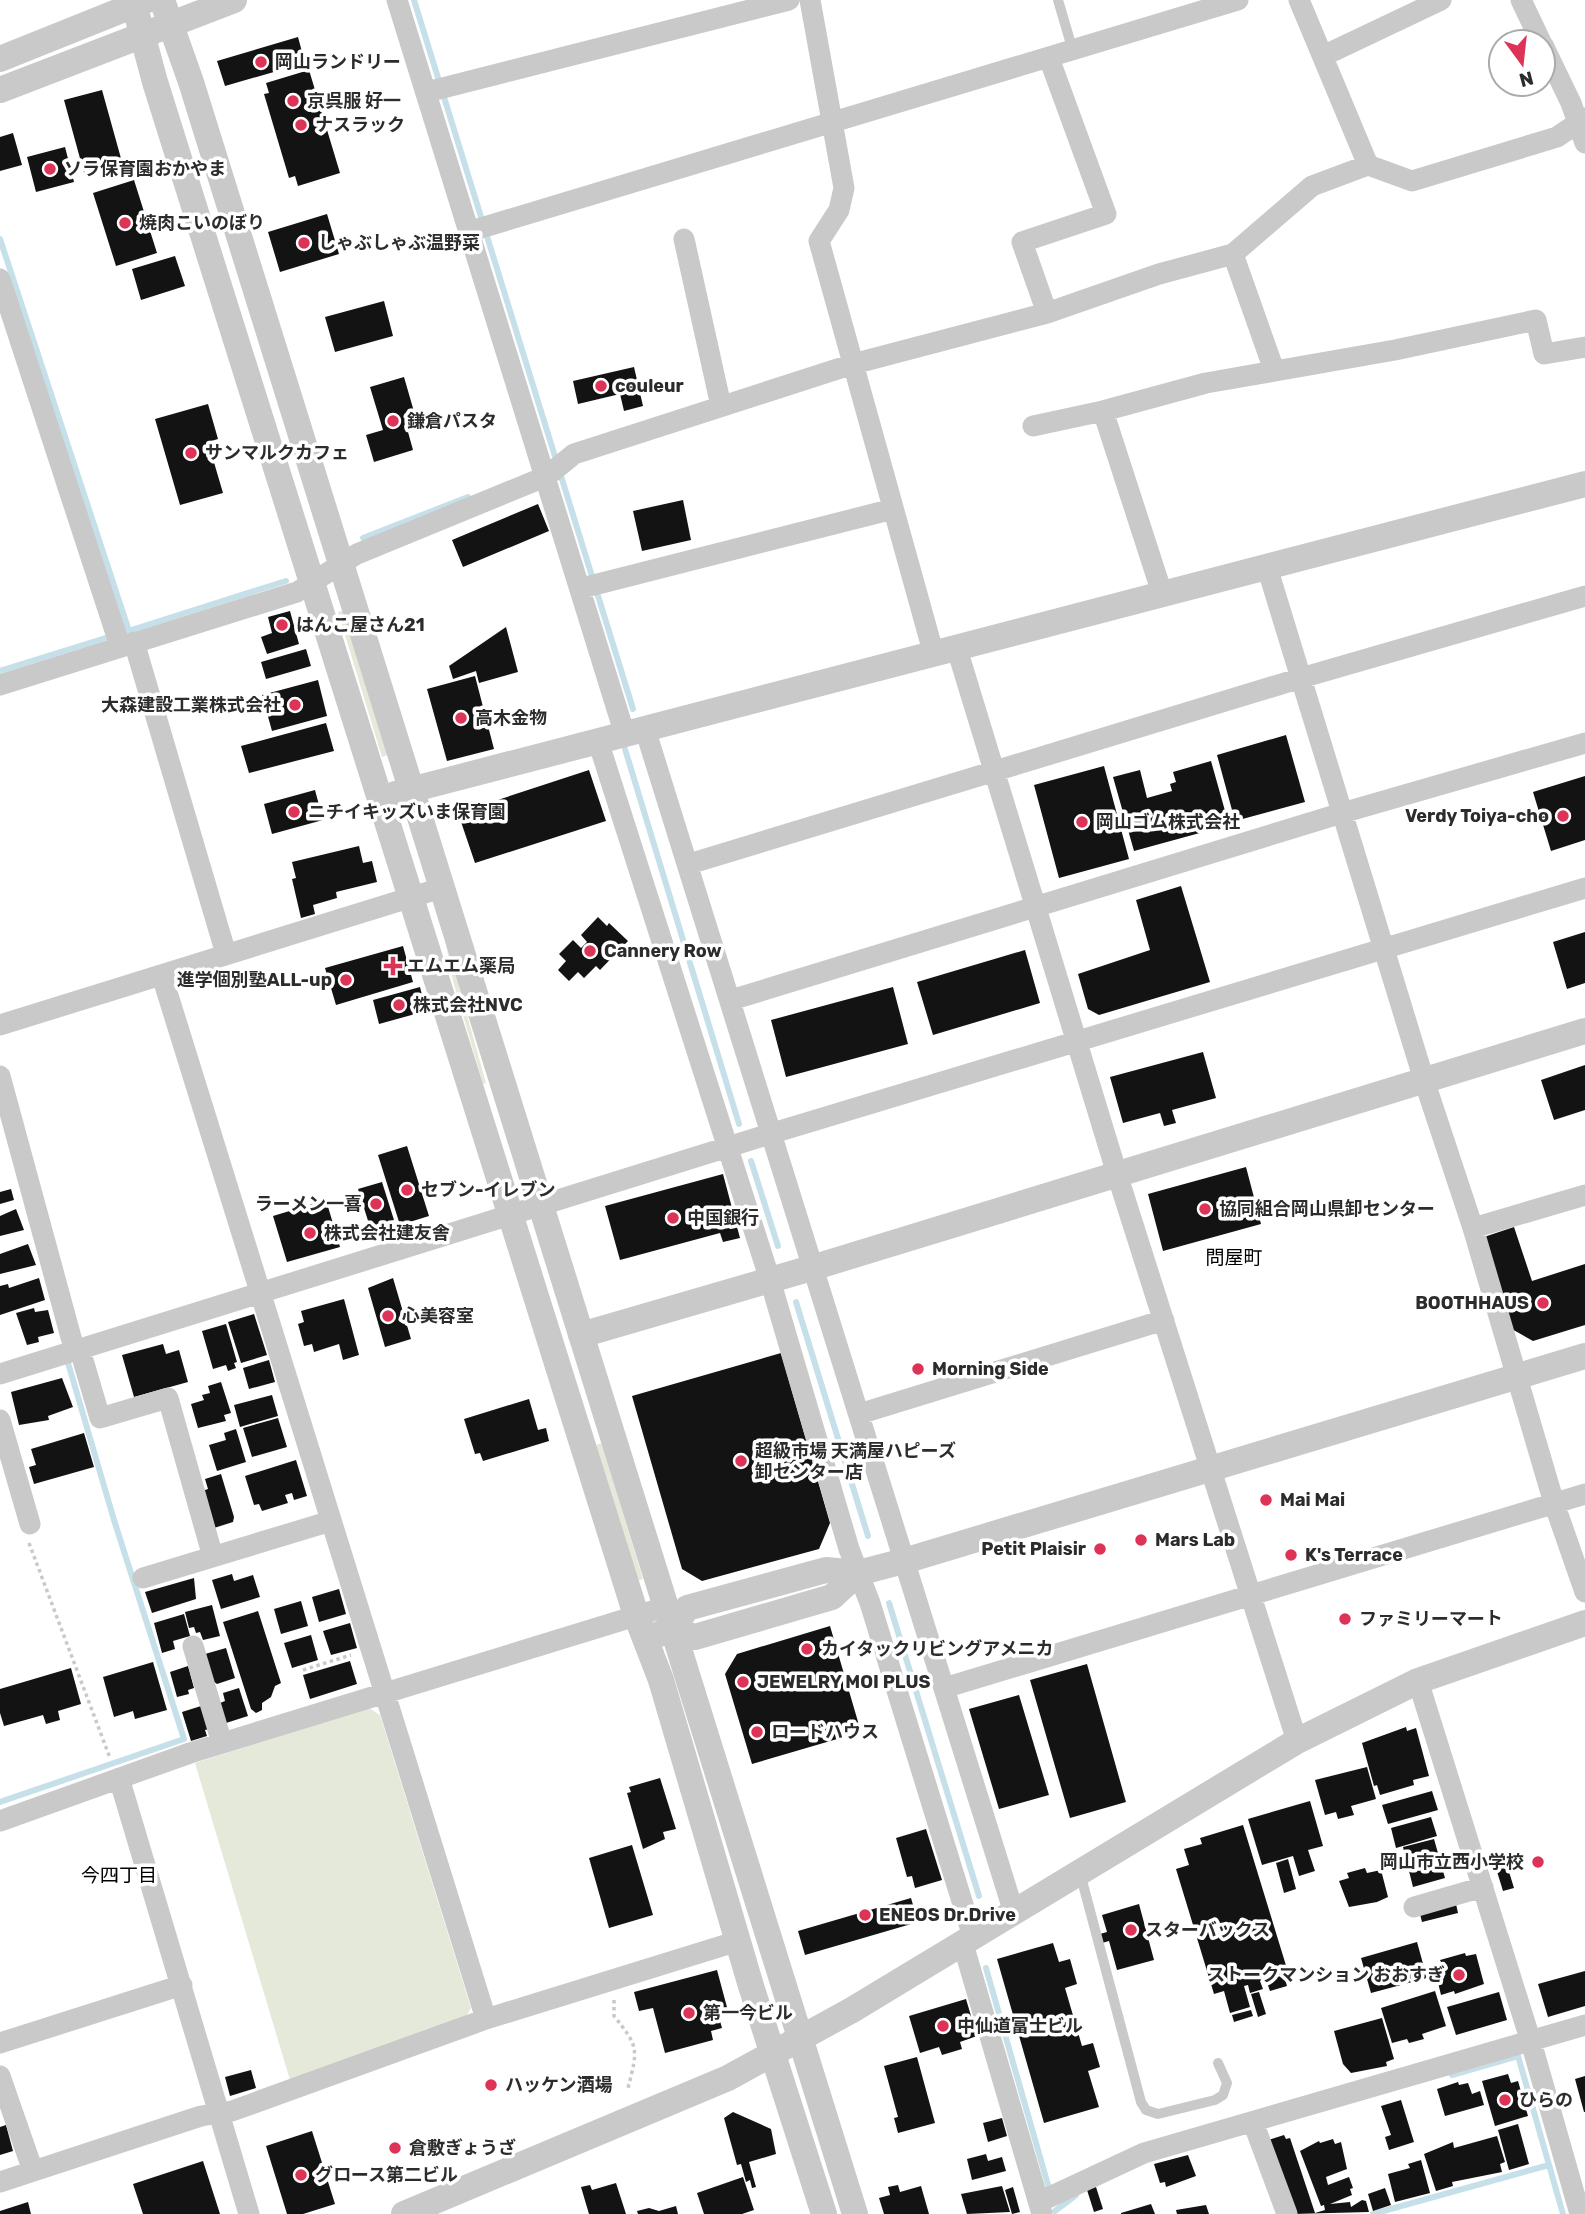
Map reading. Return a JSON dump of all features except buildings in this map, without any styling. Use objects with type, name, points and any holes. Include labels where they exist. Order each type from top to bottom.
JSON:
[{"type":"street","points":[[162,0],[412,790],[855,2214]]},
{"type":"street","points":[[0,90],[234,0]]},
{"type":"street","points":[[397,0],[436,89],[551,469],[591,586],[635,732],[689,864],[1014,1913]]},
{"type":"street","points":[[436,89],[789,0]]},
{"type":"street","points":[[810,0],[844,188],[839,210],[819,242],[893,509],[946,652],[995,771],[1117,1174],[1297,1741]]},
{"type":"street","points":[[480,229],[1238,0]]},
{"type":"street","points":[[1299,0],[1367,165]]},
{"type":"street","points":[[1324,56],[1441,0]]},
{"type":"street","points":[[1521,0],[1534,28]]},
{"type":"street","points":[[0,59],[138,2],[143,36],[640,1627],[661,1680],[738,1941],[824,2214]]},
{"type":"street","points":[[1047,313],[1021,242],[1106,214],[1049,58]]},
{"type":"street","points":[[0,685],[122,639],[297,592],[357,554],[551,469],[574,454],[853,364],[1047,313],[1159,274],[1233,254],[1312,186],[1367,165],[1412,181],[1583,128],[1557,75]]},
{"type":"street","points":[[684,239],[721,406]]},
{"type":"street","points":[[1233,254],[1274,370]]},
{"type":"street","points":[[0,279],[5,310],[122,639],[226,954]]},
{"type":"street","points":[[1033,426],[1103,411],[1206,383],[1536,320],[1544,354],[1585,347]]},
{"type":"street","points":[[1103,411],[1162,593]]},
{"type":"street","points":[[381,798],[1585,484]]},
{"type":"street","points":[[591,586],[893,509]]},
{"type":"street","points":[[1267,567],[1424,1080],[1473,1228],[1554,1503],[1585,1592]]},
{"type":"street","points":[[689,864],[1301,678],[1585,596]]},
{"type":"street","points":[[598,741],[770,1280],[1046,2203],[1099,2172],[1144,2153],[1255,2128],[1585,2025]]},
{"type":"street","points":[[731,1000],[1342,813],[1585,743]]},
{"type":"street","points":[[0,1025],[441,888]]},
{"type":"street","points":[[0,1374],[727,1147],[1585,888]]},
{"type":"street","points":[[162,976],[486,2019]]},
{"type":"street","points":[[581,1335],[815,1267],[1585,1031]]},
{"type":"street","points":[[0,1076],[72,1353],[100,1418],[168,1398],[213,1557]]},
{"type":"street","points":[[1473,1228],[1585,1195]]},
{"type":"street","points":[[859,1414],[1164,1320]]},
{"type":"street","points":[[669,1618],[695,1637],[832,1597],[858,1573],[1585,1356]]},
{"type":"street","points":[[0,1420],[30,1524]]},
{"type":"street","points":[[944,1688],[1585,1494]]},
{"type":"street","points":[[143,1578],[331,1521]]},
{"type":"street","points":[[0,1821],[115,1769],[222,1743],[383,1693],[669,1618]]},
{"type":"street","points":[[404,2214],[721,2081],[774,2053],[968,1941],[1297,1741],[1418,1681],[1585,1623]]},
{"type":"street","points":[[192,1646],[222,1743]]},
{"type":"street","points":[[1418,1681],[1531,2042],[1580,2214]]},
{"type":"street","points":[[115,1769],[249,2214]]},
{"type":"street","points":[[1414,1908],[1483,1887]]},
{"type":"street","points":[[0,2182],[201,2116],[298,2089],[486,2019],[738,1941]]},
{"type":"street","points":[[0,2043],[182,1985]]},
{"type":"street","points":[[0,2076],[33,2171]]},
{"type":"street","points":[[1255,2128],[1287,2214]]},
{"type":"lane","points":[[1058,0],[1073,51]]},
{"type":"lane","points":[[1080,1873],[1141,2102],[1146,2110],[1158,2114],[1215,2100],[1223,2095],[1227,2083],[1217,2063]]},
{"type":"path","points":[[30,1524],[24,1526],[33,1561],[115,1769]]},
{"type":"path","points":[[303,1670],[370,1649]]},
{"type":"path","points":[[609,1981],[615,2003],[614,2016],[631,2035],[635,2049],[628,2088]]},
{"type":"green space","points":[[344,610],[388,755],[382,757],[338,612]]},
{"type":"green space","points":[[443,929],[486,1083],[483,1084],[453,981]]},
{"type":"green space","points":[[602,1443],[643,1579],[636,1581],[596,1445]]},
{"type":"green space","points":[[369,1708],[380,1715],[471,2008],[464,2020],[290,2080],[195,1763]]},
{"type":"waterway","points":[[414,0],[633,709]]},
{"type":"waterway","points":[[0,239],[129,631]]},
{"type":"waterway","points":[[363,538],[468,497]]},
{"type":"waterway","points":[[125,632],[286,581]]},
{"type":"waterway","points":[[0,671],[112,636]]},
{"type":"waterway","points":[[625,749],[739,1124]]},
{"type":"waterway","points":[[751,1161],[778,1246]]},
{"type":"waterway","points":[[796,1302],[868,1536]]},
{"type":"waterway","points":[[0,1802],[184,1739],[114,1520],[66,1356]]},
{"type":"waterway","points":[[889,1603],[979,1896]]},
{"type":"waterway","points":[[986,1968],[1050,2192]]},
{"type":"waterway","points":[[1452,2075],[1518,2056],[1563,2214]]},
{"type":"waterway","points":[[1373,2214],[1549,2165]]},
{"type":"waterway","points":[[1055,2211],[1076,2195]]},
{"type":"place","name":"岡山ランドリー","points":[[261,62]]},
{"type":"place","name":"京呉服 好一","points":[[293,101]]},
{"type":"place","name":"ナスラック","points":[[301,125]]},
{"type":"place","name":"ソラ保育園おかやま","points":[[50,169]]},
{"type":"place","name":"焼肉こいのぼり","points":[[125,223]]},
{"type":"place","name":"しゃぶしゃぶ温野菜","points":[[304,243]]},
{"type":"place","name":"couleur","points":[[601,386]]},
{"type":"place","name":"鎌倉パスタ","points":[[393,421]]},
{"type":"place","name":"サンマルクカフェ","points":[[191,453]]},
{"type":"place","name":"はんこ屋さん21","points":[[282,625]]},
{"type":"place","name":"大森建設工業株式会社","points":[[295,705]]},
{"type":"place","name":"高木金物","points":[[461,718]]},
{"type":"place","name":"ニチイキッズいま保育園","points":[[294,812]]},
{"type":"place","name":"Verdy Toiya-cho","points":[[1563,816]]},
{"type":"place","name":"岡山ゴム株式会社","points":[[1082,822]]},
{"type":"place","name":"Cannery Row","points":[[590,951]]},
{"type":"place","name":"エムエム薬局","points":[[393,966]]},
{"type":"place","name":"進学個別塾ALL-up","points":[[346,980]]},
{"type":"place","name":"株式会社NVC","points":[[399,1005]]},
{"type":"place","name":"セブン-イレブン","points":[[407,1190]]},
{"type":"place","name":"ラーメン一喜","points":[[376,1204]]},
{"type":"place","name":"協同組合岡山県卸センター","points":[[1205,1209]]},
{"type":"place","name":"中国銀行","points":[[673,1218]]},
{"type":"place","name":"株式会社建友舎","points":[[310,1233]]},
{"type":"place","name":"BOOTHHAUS","points":[[1543,1303]]},
{"type":"place","name":"心美容室","points":[[388,1316]]},
{"type":"place","name":"Morning Side","points":[[918,1369]]},
{"type":"place","name":"超級市場 天満屋ハピーズ 卸センター店","points":[[741,1461]]},
{"type":"place","name":"Mai Mai","points":[[1266,1500]]},
{"type":"place","name":"Mars Lab","points":[[1141,1540]]},
{"type":"place","name":"Petit Plaisir","points":[[1100,1549]]},
{"type":"place","name":"K's Terrace","points":[[1291,1555]]},
{"type":"place","name":"ファミリーマート","points":[[1345,1619]]},
{"type":"place","name":"カイタックリビングアメニカ","points":[[807,1649]]},
{"type":"place","name":"JEWELRY MOI PLUS","points":[[743,1682]]},
{"type":"place","name":"ロードハウス","points":[[757,1732]]},
{"type":"place","name":"岡山市立西小学校","points":[[1538,1862]]},
{"type":"place","name":"ENEOS Dr.Drive","points":[[865,1915]]},
{"type":"place","name":"スターバックス","points":[[1131,1930]]},
{"type":"place","name":"ストークマンション おおすぎ","points":[[1459,1975]]},
{"type":"place","name":"第一今ビル","points":[[689,2013]]},
{"type":"place","name":"中仙道富士ビル","points":[[943,2026]]},
{"type":"place","name":"ハッケン酒場","points":[[491,2085]]},
{"type":"place","name":"ひらの","points":[[1505,2100]]},
{"type":"place","name":"倉敷ぎょうざ","points":[[395,2148]]},
{"type":"place","name":"グロース第二ビル","points":[[301,2175]]},
{"type":"district","name":"問屋町","points":[[1234,1257]]},
{"type":"district","name":"今四丁目","points":[[119,1875]]}]
